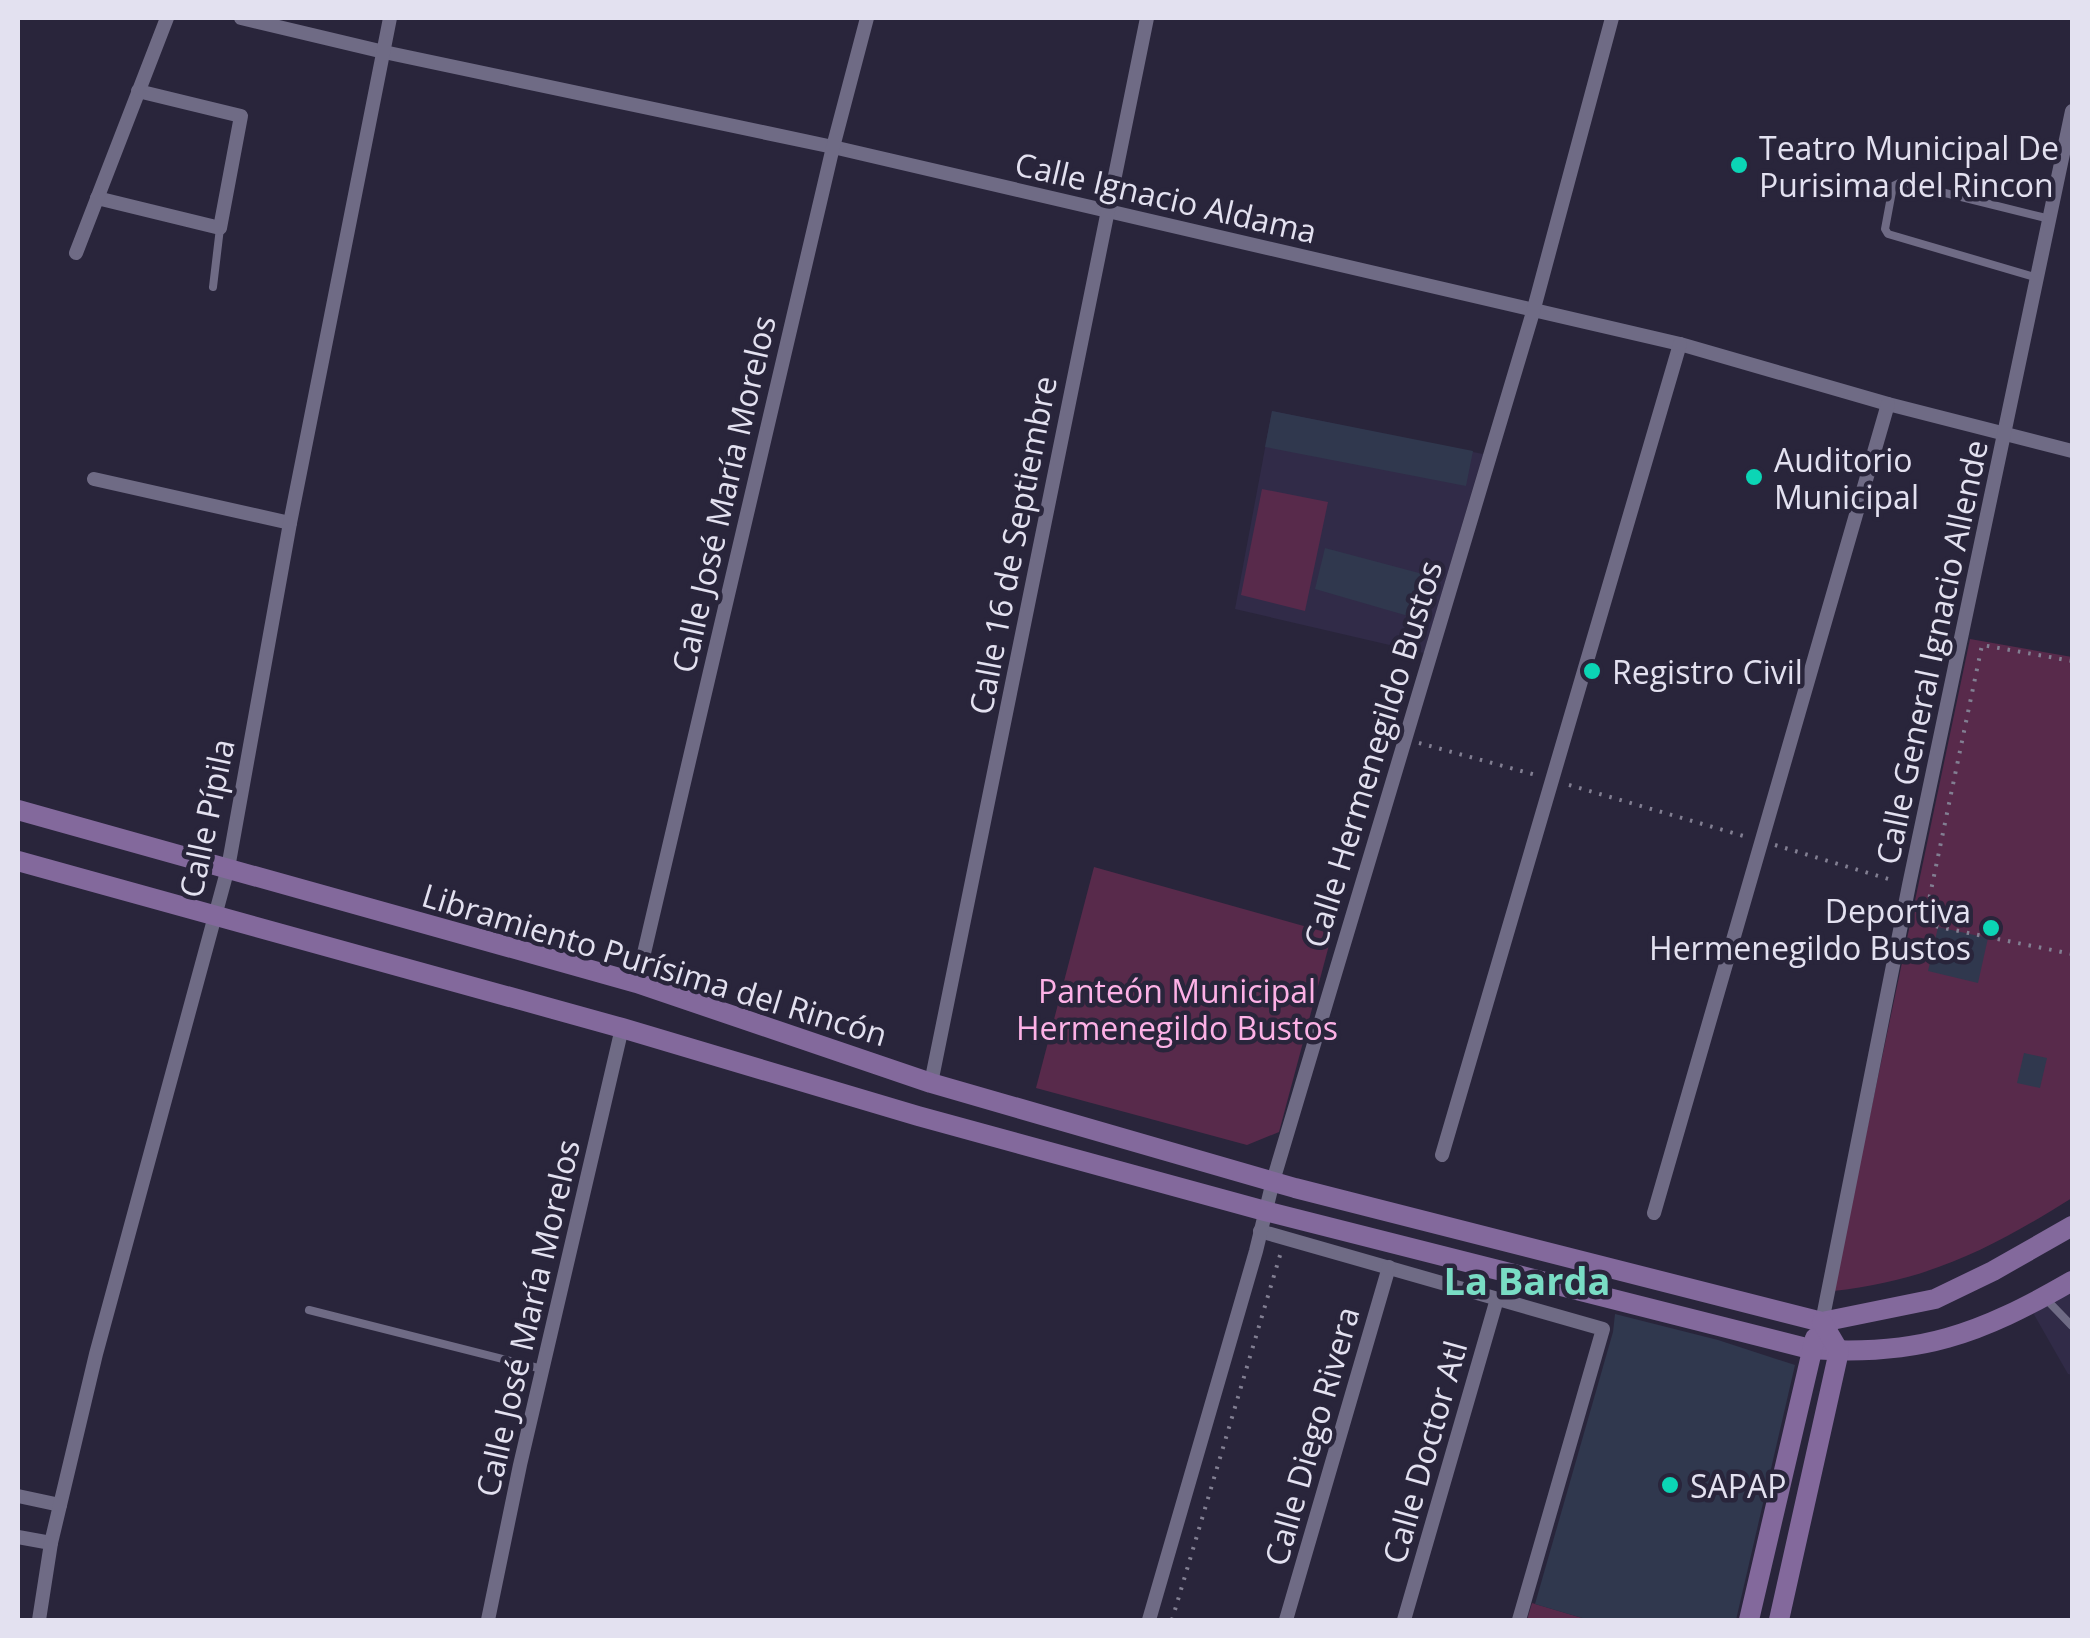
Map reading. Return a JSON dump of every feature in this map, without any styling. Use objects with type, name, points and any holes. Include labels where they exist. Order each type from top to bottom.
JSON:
[{"type":"main road","name":"Libramiento Purísima del Rincón","points":[[18,810],[637,983],[931,1083],[1272,1181],[1822,1322]]},
{"type":"main road","points":[[18,861],[622,1028],[1262,1221],[1810,1349],[1860,1353],[1931,1344],[2013,1314],[2072,1281]]},
{"type":"main road","points":[[1822,1322],[1935,1299],[1993,1272],[2072,1226]]},
{"type":"main road","points":[[1749,1620],[1810,1349],[1822,1322]]},
{"type":"main road","points":[[1779,1620],[1840,1351],[1822,1322]]},
{"type":"street","points":[[76,253],[167,18]]},
{"type":"street","name":"Calle Ignacio Aldama","points":[[241,18],[833,147],[1680,344],[1888,404],[2072,451]]},
{"type":"street","name":"Calle Pípila","points":[[38,1620],[51,1544],[96,1354],[228,868],[290,522],[390,18]]},
{"type":"street","name":"Calle José María Morelos","points":[[637,983],[833,147],[868,18]]},
{"type":"street","name":"Calle 16 de Septiembre","points":[[931,1083],[1147,18]]},
{"type":"street","name":"Calle Hermenegildo Bustos","points":[[1150,1620],[1272,1181],[1533,312],[1612,18]]},
{"type":"street","points":[[97,198],[220,228],[241,116],[138,91]]},
{"type":"street","name":"Calle General Ignacio Allende","points":[[1822,1322],[1909,885],[2072,111]]},
{"type":"street","points":[[1442,1155],[1680,344]]},
{"type":"street","points":[[1654,1214],[1888,404]]},
{"type":"street","points":[[94,479],[290,522]]},
{"type":"street","name":"Calle José María Morelos","points":[[488,1620],[520,1465],[622,1028]]},
{"type":"street","points":[[1262,1221],[1285,1238],[1603,1329],[1519,1620]]},
{"type":"street","name":"Calle Diego Rivera","points":[[1286,1620],[1389,1268]]},
{"type":"street","name":"Calle Doctor Atl","points":[[1404,1620],[1497,1299]]},
{"type":"street","points":[[18,1496],[60,1505]]},
{"type":"street","points":[[18,1536],[51,1544]]},
{"type":"lane","points":[[2038,278],[1888,234],[1885,229],[1892,186],[1902,182],[2050,219]]},
{"type":"lane","points":[[213,287],[220,228]]},
{"type":"lane","points":[[2044,1297],[2072,1326]]},
{"type":"lane","points":[[308,1310],[544,1370]]},
{"type":"path","points":[[2072,661],[1982,646],[1924,924],[2072,954]]},
{"type":"path","points":[[1405,740],[1909,885]]},
{"type":"path","points":[[1172,1620],[1285,1238]]},
{"type":"shaded area","points":[[1272,411],[1483,454],[1424,653],[1235,609]]},
{"type":"shaded area","points":[[2072,1289],[2072,1375],[2032,1311]]},
{"type":"green space","points":[[1262,489],[1328,502],[1305,611],[1241,595]]},
{"type":"green space","name":"Deportiva Hermenegildo Bustos","points":[[1970,639],[2072,657],[2072,1198],[1958,1260],[1899,1279],[1833,1291]]},
{"type":"green space","name":"Panteón Municipal Hermenegildo Bustos","points":[[1094,867],[1332,934],[1279,1132],[1247,1145],[1036,1088]]},
{"type":"green space","points":[[1532,1603],[1589,1620],[1527,1620]]},
{"type":"building","points":[[1272,411],[1473,451],[1466,486],[1265,447]]},
{"type":"building","points":[[1325,548],[1434,577],[1422,620],[1315,589]]},
{"type":"building","points":[[1938,927],[1988,938],[1978,983],[1928,971]]},
{"type":"building","points":[[2024,1053],[2047,1058],[2040,1088],[2017,1083]]},
{"type":"building","name":"SAPAP","points":[[1615,1314],[1718,1340],[1795,1365],[1736,1620],[1589,1620],[1535,1604]]},
{"type":"place","name":"Teatro Municipal De Purisima del Rincon","points":[[1739,165]]},
{"type":"place","name":"Auditorio Municipal","points":[[1754,477]]},
{"type":"place","name":"Registro Civil","points":[[1592,671]]},
{"type":"place","name":"Deportiva Hermenegildo Bustos","points":[[1991,928]]},
{"type":"place","name":"SAPAP","points":[[1670,1485]]},
{"type":"district","name":"La Barda","points":[[1527,1280]]}]
